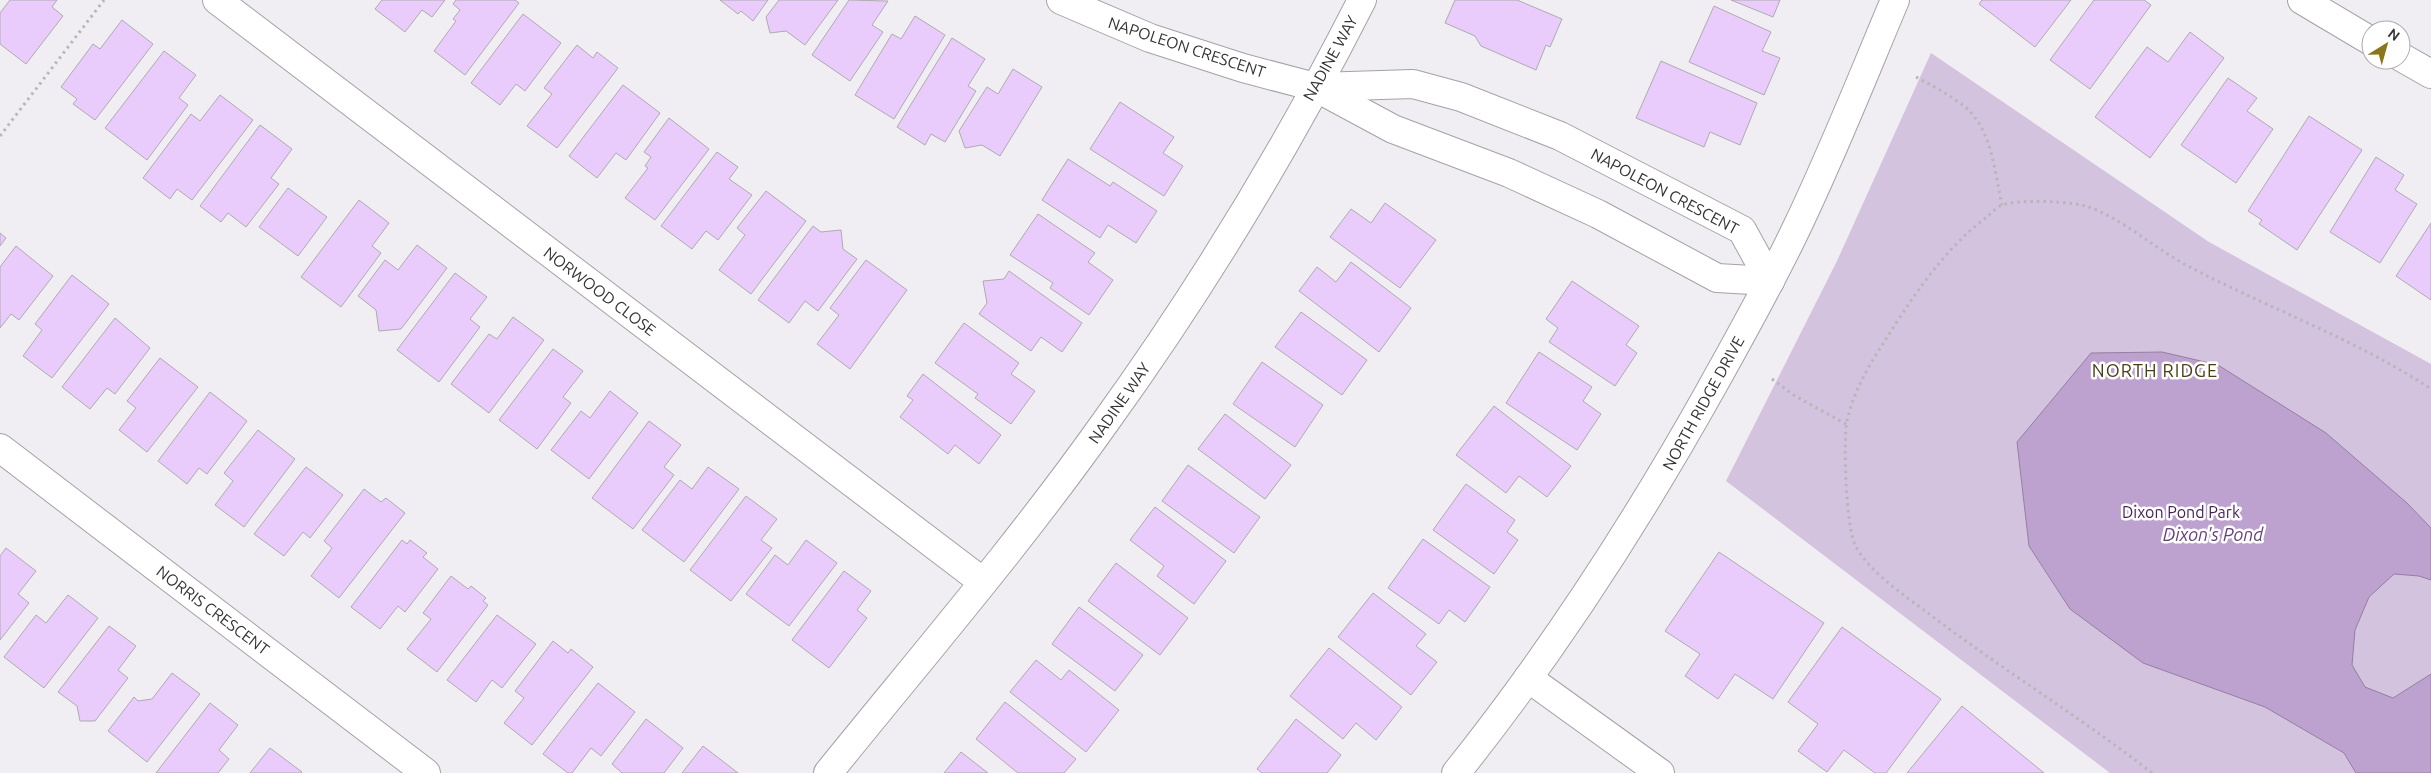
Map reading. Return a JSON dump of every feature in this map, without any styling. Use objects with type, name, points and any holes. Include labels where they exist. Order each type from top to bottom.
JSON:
[{"type":"street","name":"NORWOOD CLOSE","points":[[217,0],[982,582]]},
{"type":"street","name":"NAPOLEON CRESCENT","points":[[1060,0],[1159,41],[1243,68],[1315,87],[1393,129],[1509,173],[1598,214],[1717,278],[1770,281]]},
{"type":"street","name":"NADINE WAY","points":[[828,773],[982,582],[1104,426],[1202,279],[1315,87],[1362,0]]},
{"type":"street","name":"NORTH RIDGE DRIVE","points":[[1456,773],[1572,616],[1662,478],[1770,281],[1828,160],[1895,0]]},
{"type":"street","points":[[2302,0],[2361,35]]},
{"type":"street","points":[[2411,63],[2431,74]]},
{"type":"street","name":"NAPOLEON CRESCENT","points":[[1315,87],[1413,84],[1461,97],[1560,136],[1742,230],[1770,281]]},
{"type":"street","name":"NORRIS CRESCENT","points":[[0,448],[426,773]]},
{"type":"street","points":[[1528,678],[1660,773]]},
{"type":"path","points":[[0,136],[104,0]]},
{"type":"path","points":[[1916,77],[1961,103],[1976,118],[1987,139],[2002,205]]},
{"type":"path","points":[[2152,773],[2066,710],[1983,655],[1893,586],[1869,563],[1855,545],[1848,517],[1846,424],[1857,390],[1871,361],[1901,315],[1954,247],[1977,224],[2002,205],[2042,202],[2088,207],[2114,220],[2184,264],[2366,350],[2431,389]]},
{"type":"path","points":[[1772,378],[1795,396],[1846,424]]},
{"type":"green space","name":"Dixon Pond Park","points":[[1931,53],[2209,242],[2431,364],[2431,773],[2110,773],[1726,481],[1837,261]]},
{"type":"water","name":"Dixon's Pond","points":[[2162,352],[2218,365],[2326,433],[2407,503],[2431,528],[2431,580],[2419,576],[2394,574],[2369,597],[2355,630],[2352,665],[2365,687],[2393,698],[2431,674],[2431,773],[2356,773],[2344,753],[2265,707],[2143,663],[2070,609],[2029,546],[2017,442],[2091,353]]},
{"type":"building","points":[[10,0],[57,0],[52,7],[63,16],[26,64],[0,44],[0,13]]},
{"type":"building","points":[[382,0],[445,0],[432,17],[422,10],[405,32],[375,9]]},
{"type":"building","points":[[456,0],[515,0],[519,3],[465,75],[434,51],[456,21],[453,19],[460,10],[453,4]]},
{"type":"building","points":[[720,0],[768,0],[753,21],[741,11],[738,14]]},
{"type":"building","points":[[779,0],[838,0],[805,45],[786,31],[770,33],[766,17]]},
{"type":"building","points":[[849,0],[888,1],[872,25],[883,32],[850,81],[812,55]]},
{"type":"building","points":[[1455,0],[1517,0],[1562,19],[1550,47],[1546,45],[1536,70],[1481,46],[1475,36],[1445,23]]},
{"type":"building","points":[[1731,0],[1780,0],[1773,17]]},
{"type":"building","points":[[1982,0],[2071,0],[2035,47],[1979,4]]},
{"type":"building","points":[[2094,0],[2144,0],[2151,5],[2090,89],[2050,60]]},
{"type":"building","points":[[1714,6],[1771,32],[1762,51],[1780,58],[1764,95],[1689,62]]},
{"type":"building","points":[[523,14],[561,43],[525,91],[516,84],[500,105],[471,83]]},
{"type":"building","points":[[915,16],[945,35],[894,119],[855,95],[892,34],[901,39]]},
{"type":"building","points":[[122,20],[153,44],[95,120],[73,104],[77,99],[61,87],[93,44],[100,49]]},
{"type":"building","points":[[2190,32],[2224,58],[2150,158],[2095,117],[2147,47],[2168,62]]},
{"type":"building","points":[[952,38],[985,59],[968,86],[976,91],[945,142],[931,134],[925,145],[897,127]]},
{"type":"building","points":[[577,45],[593,58],[597,52],[618,68],[557,148],[527,126],[552,94],[544,88]]},
{"type":"building","points":[[164,51],[196,75],[179,98],[188,105],[147,160],[105,128]]},
{"type":"building","points":[[1661,61],[1757,103],[1740,145],[1710,132],[1704,147],[1636,118]]},
{"type":"building","points":[[1013,69],[1042,87],[1000,156],[982,145],[965,148],[959,131],[987,87],[998,94]]},
{"type":"building","points":[[2228,78],[2257,98],[2247,111],[2273,129],[2236,183],[2181,145]]},
{"type":"building","points":[[623,85],[660,113],[626,160],[616,153],[597,178],[569,156]]},
{"type":"building","points":[[220,95],[253,120],[192,200],[177,189],[170,199],[143,178],[191,114],[200,121]]},
{"type":"building","points":[[1120,102],[1174,137],[1163,153],[1183,166],[1164,196],[1090,149]]},
{"type":"building","points":[[2309,116],[2362,150],[2297,250],[2259,224],[2262,220],[2248,211]]},
{"type":"building","points":[[669,118],[709,149],[655,220],[625,198],[648,168],[645,166],[651,157],[644,152]]},
{"type":"building","points":[[260,125],[292,149],[271,178],[279,184],[246,227],[228,213],[221,222],[200,206]]},
{"type":"building","points":[[717,152],[738,167],[729,179],[752,195],[718,240],[706,231],[692,249],[661,226]]},
{"type":"building","points":[[2376,157],[2404,175],[2395,190],[2417,204],[2380,263],[2330,232]]},
{"type":"building","points":[[1068,159],[1110,186],[1113,182],[1157,211],[1136,243],[1108,225],[1100,238],[1042,200]]},
{"type":"building","points":[[288,188],[327,217],[298,256],[259,227]]},
{"type":"building","points":[[766,191],[806,221],[751,294],[719,270],[745,235],[737,228]]},
{"type":"building","points":[[359,200],[389,223],[372,246],[381,253],[341,307],[301,277]]},
{"type":"building","points":[[1385,203],[1436,240],[1400,288],[1330,237],[1351,209],[1371,223]]},
{"type":"building","points":[[1038,214],[1095,253],[1088,262],[1113,280],[1089,315],[1050,288],[1053,283],[1010,255]]},
{"type":"building","points":[[2431,223],[2431,300],[2396,276]]},
{"type":"building","points":[[813,226],[821,232],[841,230],[843,249],[857,259],[818,311],[805,301],[789,323],[758,300]]},
{"type":"building","points":[[0,233],[6,238],[0,246]]},
{"type":"building","points":[[417,245],[447,268],[401,329],[379,331],[376,310],[358,296],[385,260],[398,270]]},
{"type":"building","points":[[16,246],[53,276],[19,320],[11,314],[0,328],[0,267]]},
{"type":"building","points":[[866,260],[907,290],[850,369],[817,344],[839,315],[830,308]]},
{"type":"building","points":[[1351,262],[1411,308],[1379,352],[1299,291],[1317,267],[1336,282]]},
{"type":"building","points":[[1009,271],[1082,323],[1062,352],[1041,337],[1031,351],[979,314],[987,303],[983,281],[1004,279]]},
{"type":"building","points":[[455,273],[487,297],[470,319],[480,327],[439,382],[397,350]]},
{"type":"building","points":[[72,275],[109,304],[52,378],[23,356],[42,330],[35,324]]},
{"type":"building","points":[[1572,281],[1639,326],[1626,345],[1637,353],[1615,386],[1549,342],[1558,328],[1546,319]]},
{"type":"building","points":[[1301,312],[1367,360],[1342,395],[1275,347]]},
{"type":"building","points":[[513,317],[544,340],[489,413],[451,384],[489,334],[497,339]]},
{"type":"building","points":[[115,318],[150,348],[115,394],[107,388],[90,409],[62,387]]},
{"type":"building","points":[[964,323],[1019,363],[1011,374],[1035,391],[1011,424],[975,398],[978,394],[935,363]]},
{"type":"building","points":[[553,349],[583,371],[563,397],[571,403],[537,449],[499,420]]},
{"type":"building","points":[[1539,352],[1592,387],[1583,401],[1601,414],[1577,450],[1506,403]]},
{"type":"building","points":[[160,358],[198,387],[147,452],[119,430],[136,408],[127,401]]},
{"type":"building","points":[[1262,362],[1323,405],[1295,447],[1233,404]]},
{"type":"building","points":[[923,374],[1001,435],[979,464],[955,445],[948,454],[900,417],[913,400],[907,396]]},
{"type":"building","points":[[610,391],[638,413],[589,479],[551,450],[581,411],[590,418]]},
{"type":"building","points":[[210,392],[247,421],[207,474],[199,468],[187,484],[158,461]]},
{"type":"building","points":[[1494,406],[1571,466],[1547,497],[1519,476],[1506,493],[1456,455]]},
{"type":"building","points":[[1225,414],[1291,465],[1265,499],[1198,449]]},
{"type":"building","points":[[649,421],[681,445],[664,467],[674,475],[633,529],[592,498]]},
{"type":"building","points":[[258,430],[295,459],[244,527],[215,505],[233,481],[224,473]]},
{"type":"building","points":[[1188,465],[1260,517],[1234,553],[1162,501]]},
{"type":"building","points":[[306,467],[343,495],[310,538],[303,532],[284,556],[254,534]]},
{"type":"building","points":[[708,467],[739,489],[684,562],[642,530],[680,480],[692,489]]},
{"type":"building","points":[[1466,484],[1515,520],[1507,532],[1518,540],[1494,574],[1433,530]]},
{"type":"building","points":[[364,489],[381,502],[386,498],[405,513],[339,598],[311,576],[332,548],[324,541]]},
{"type":"building","points":[[746,496],[777,519],[761,540],[772,548],[731,601],[690,570]]},
{"type":"building","points":[[1155,507],[1226,561],[1194,604],[1157,576],[1164,566],[1130,540]]},
{"type":"building","points":[[1423,539],[1490,587],[1465,622],[1449,610],[1439,624],[1388,588]]},
{"type":"building","points":[[402,540],[407,544],[410,540],[427,553],[423,557],[438,569],[405,612],[398,606],[380,629],[351,607]]},
{"type":"building","points":[[806,540],[837,563],[789,626],[746,594],[775,555],[788,565]]},
{"type":"building","points":[[6,548],[36,571],[18,594],[29,603],[0,640],[0,556]]},
{"type":"building","points":[[1719,552],[1824,623],[1773,699],[1735,674],[1718,699],[1685,676],[1700,654],[1665,631]]},
{"type":"building","points":[[1116,563],[1188,618],[1160,655],[1088,601]]},
{"type":"building","points":[[844,571],[871,591],[857,610],[867,618],[829,668],[792,640]]},
{"type":"building","points":[[451,576],[468,589],[471,586],[486,598],[483,601],[488,605],[437,672],[407,649],[431,619],[423,613]]},
{"type":"building","points":[[1373,593],[1426,634],[1416,646],[1437,662],[1411,695],[1338,637]]},
{"type":"building","points":[[68,595],[98,618],[44,688],[4,657],[36,615],[46,623]]},
{"type":"building","points":[[1079,607],[1143,655],[1115,691],[1052,644]]},
{"type":"building","points":[[497,615],[536,644],[502,688],[492,680],[476,702],[447,680]]},
{"type":"building","points":[[109,626],[136,646],[118,670],[128,678],[95,721],[80,721],[77,706],[58,692]]},
{"type":"building","points":[[1842,627],[1941,699],[1886,773],[1875,773],[1844,750],[1827,772],[1798,751],[1818,724],[1788,702]]},
{"type":"building","points":[[553,641],[568,653],[571,649],[593,667],[532,745],[504,723],[524,698],[515,691]]},
{"type":"building","points":[[1329,648],[1402,707],[1376,740],[1356,723],[1343,739],[1290,696]]},
{"type":"building","points":[[1036,660],[1061,680],[1069,670],[1119,710],[1086,752],[1010,692]]},
{"type":"building","points":[[172,673],[200,694],[147,762],[108,731],[134,697],[138,701],[152,699]]},
{"type":"building","points":[[598,683],[635,712],[601,756],[591,748],[572,773],[568,773],[543,754]]},
{"type":"building","points":[[1005,702],[1076,759],[1064,773],[1018,773],[976,739]]},
{"type":"building","points":[[210,703],[238,725],[219,750],[229,759],[218,773],[156,773]]},
{"type":"building","points":[[1962,706],[2044,773],[1907,773]]},
{"type":"building","points":[[646,719],[683,748],[664,773],[622,773],[612,764]]},
{"type":"building","points":[[1296,719],[1341,755],[1327,773],[1262,773],[1257,769]]},
{"type":"building","points":[[703,746],[738,773],[682,773]]},
{"type":"building","points":[[270,748],[302,772],[250,773]]},
{"type":"building","points":[[961,752],[988,773],[944,773]]},
{"type":"district","name":"NORTH RIDGE","points":[[2155,370]]}]
